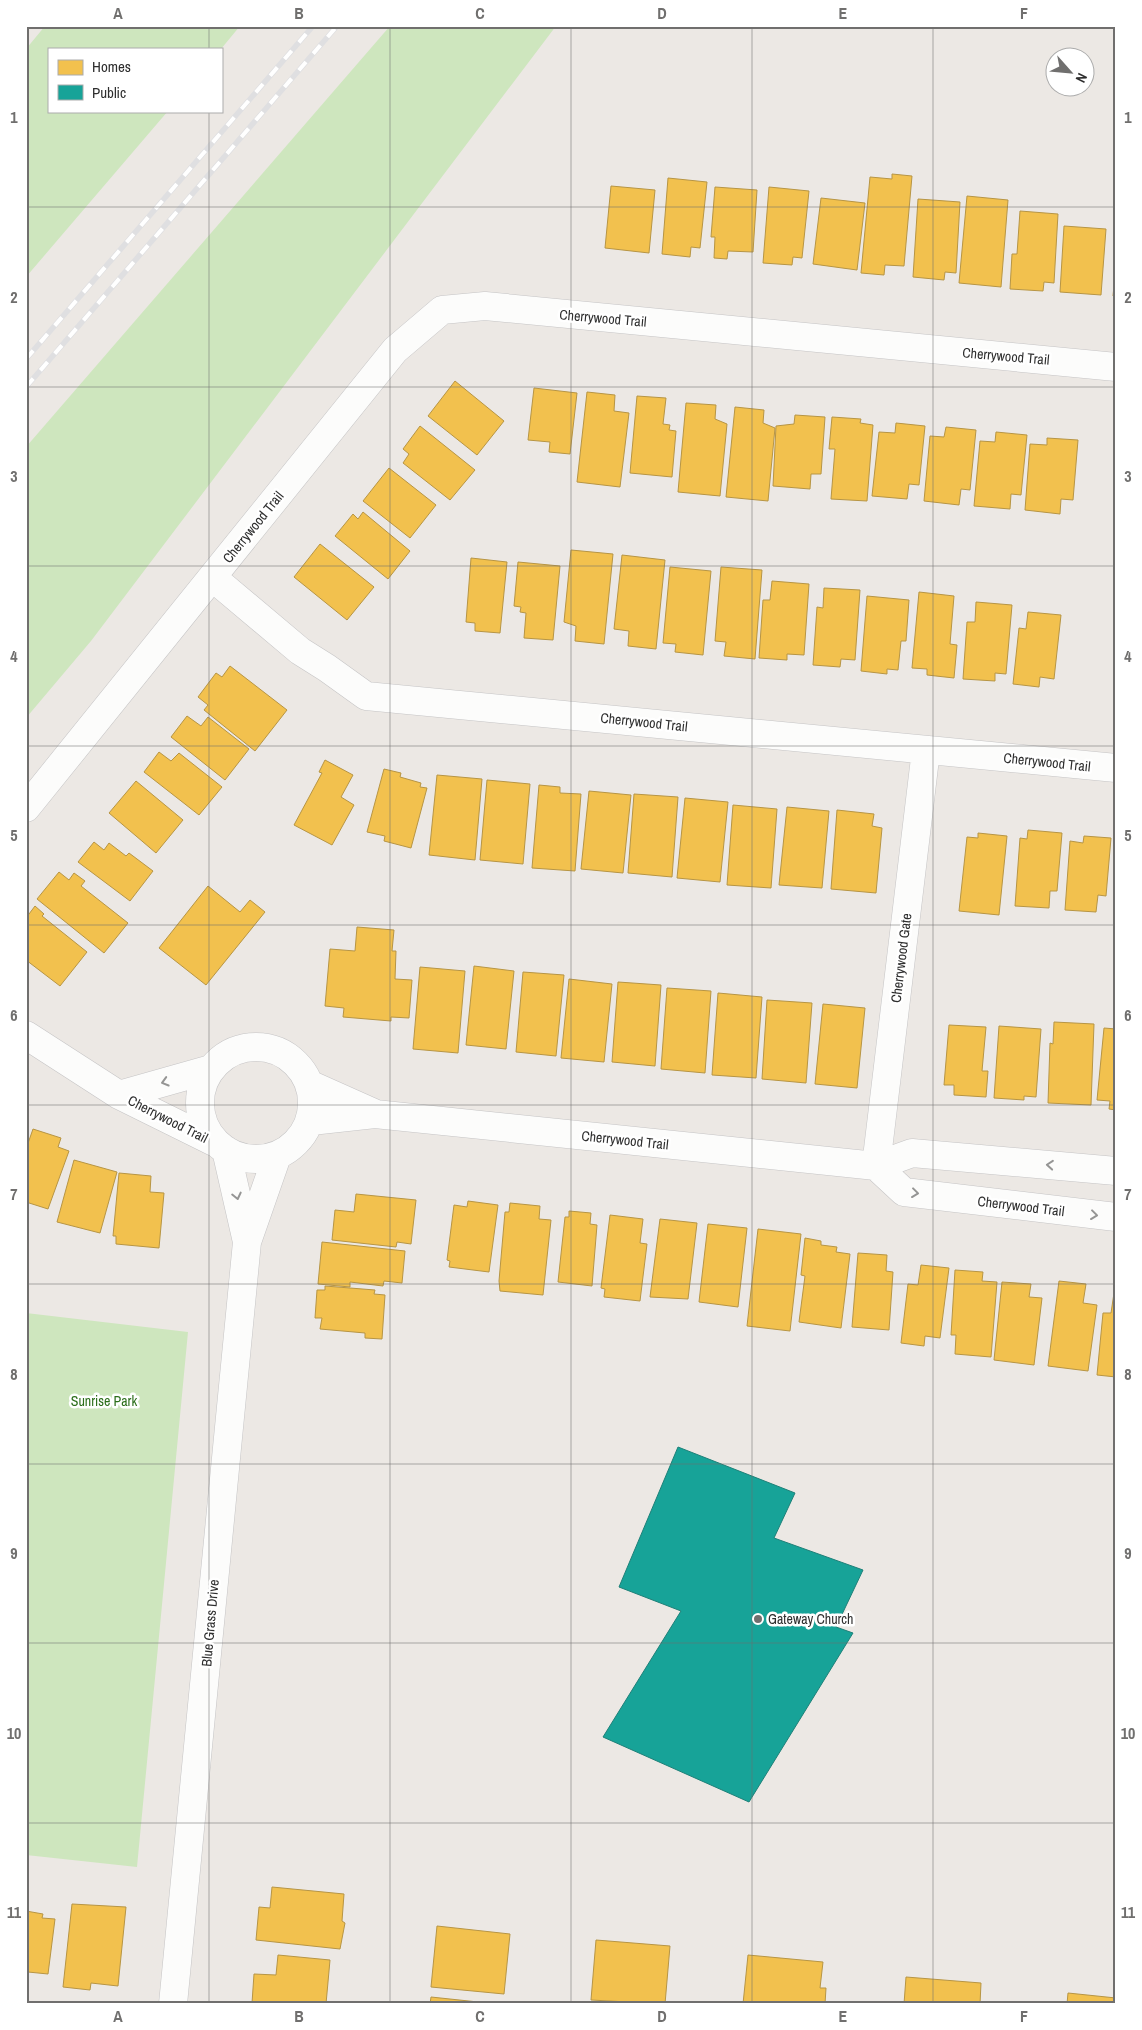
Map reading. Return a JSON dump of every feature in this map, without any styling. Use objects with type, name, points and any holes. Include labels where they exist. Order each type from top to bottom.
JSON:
[{"type":"street","name":"Cherrywood Trail","points":[[26,808],[395,350],[442,310],[485,306],[1116,367]]},
{"type":"street","name":"Cherrywood Trail","points":[[212,578],[300,651],[366,696],[1116,768]]},
{"type":"street","name":"Cherrywood Gate","points":[[876,1166],[926,750]]},
{"type":"street","name":"Cherrywood Trail","points":[[26,1035],[119,1095],[221,1147]]},
{"type":"street","points":[[264,1046],[288,1054],[305,1072],[309,1084],[313,1096],[311,1121],[298,1142],[277,1156],[252,1160],[233,1155],[221,1147],[204,1126],[200,1107],[202,1087],[211,1069],[226,1055],[244,1047],[264,1046]]},
{"type":"street","name":"Cherrywood Trail","points":[[119,1095],[211,1069]]},
{"type":"street","name":"Cherrywood Trail","points":[[309,1084],[375,1114]]},
{"type":"street","name":"Cherrywood Trail","points":[[311,1121],[375,1114],[876,1166],[912,1153],[1116,1171]]},
{"type":"street","name":"Blue Grass Drive","points":[[221,1147],[247,1242]]},
{"type":"street","name":"Blue Grass Drive","points":[[173,2004],[247,1242],[277,1156]]},
{"type":"street","name":"Cherrywood Trail","points":[[876,1166],[904,1192],[1116,1217]]},
{"type":"green space","points":[[45,26],[240,26],[222,48],[48,48],[48,112],[167,112],[26,277],[26,49]]},
{"type":"green space","points":[[390,26],[556,26],[91,641],[26,718],[26,447]]},
{"type":"green space","name":"Sunrise Park","points":[[26,1313],[188,1332],[137,1867],[26,1855]]},
{"type":"building: Homes","points":[[892,174],[912,176],[904,266],[885,265],[884,275],[861,273],[870,177],[892,179]]},
{"type":"building: Homes","points":[[668,178],[707,182],[700,248],[691,247],[690,257],[662,254]]},
{"type":"building: Homes","points":[[611,186],[655,190],[649,253],[605,248]]},
{"type":"building: Homes","points":[[715,187],[757,190],[753,252],[728,251],[727,259],[714,258],[715,237],[711,237]]},
{"type":"building: Homes","points":[[769,187],[809,191],[802,258],[793,257],[792,265],[763,263]]},
{"type":"building: Homes","points":[[967,196],[1008,200],[1001,287],[959,283]]},
{"type":"building: Homes","points":[[821,198],[865,203],[857,270],[813,264]]},
{"type":"building: Homes","points":[[918,199],[960,202],[956,273],[945,272],[944,280],[913,277]]},
{"type":"building: Homes","points":[[1020,211],[1058,214],[1054,283],[1044,282],[1043,291],[1010,289],[1012,254],[1017,254]]},
{"type":"building: Homes","points":[[1064,226],[1106,229],[1101,295],[1060,292]]},
{"type":"building: Homes","points":[[1116,265],[1116,297],[1113,296]]},
{"type":"building: Homes","points":[[455,381],[504,421],[477,455],[428,416]]},
{"type":"building: Homes","points":[[534,388],[577,393],[570,454],[549,452],[550,442],[528,440]]},
{"type":"building: Homes","points":[[587,392],[615,395],[614,411],[629,413],[620,487],[577,482]]},
{"type":"building: Homes","points":[[637,396],[666,398],[663,424],[670,425],[669,430],[676,431],[672,477],[630,473]]},
{"type":"building: Homes","points":[[686,403],[716,405],[715,419],[727,424],[720,496],[678,492]]},
{"type":"building: Homes","points":[[735,407],[764,410],[763,423],[775,428],[768,501],[726,497]]},
{"type":"building: Homes","points":[[795,415],[825,417],[821,474],[811,474],[810,489],[773,486],[776,426],[794,424]]},
{"type":"building: Homes","points":[[832,417],[861,419],[860,423],[873,425],[867,501],[831,499],[835,449],[829,449]]},
{"type":"building: Homes","points":[[896,423],[925,426],[919,485],[909,484],[907,499],[872,496],[879,432],[895,433]]},
{"type":"building: Homes","points":[[420,426],[475,470],[450,500],[403,463],[409,454],[403,449]]},
{"type":"building: Homes","points":[[946,427],[976,430],[970,490],[961,489],[959,505],[924,501],[930,436],[944,437]]},
{"type":"building: Homes","points":[[996,432],[1027,435],[1021,495],[1011,494],[1010,509],[974,506],[980,441],[995,442]]},
{"type":"building: Homes","points":[[1047,438],[1078,440],[1073,500],[1061,499],[1060,514],[1025,510],[1030,444],[1047,445]]},
{"type":"building: Homes","points":[[389,468],[436,505],[410,538],[363,501]]},
{"type":"building: Homes","points":[[363,512],[410,551],[388,579],[335,536],[353,514],[358,519]]},
{"type":"building: Homes","points":[[320,544],[374,587],[347,620],[294,577]]},
{"type":"building: Homes","points":[[571,550],[613,554],[604,644],[575,641],[576,626],[564,622]]},
{"type":"building: Homes","points":[[622,555],[665,560],[656,649],[628,646],[629,631],[614,629]]},
{"type":"building: Homes","points":[[471,558],[507,562],[500,633],[475,631],[475,623],[466,622]]},
{"type":"building: Homes","points":[[518,562],[560,566],[553,640],[524,638],[526,613],[520,612],[521,607],[514,606]]},
{"type":"building: Homes","points":[[670,567],[711,571],[703,655],[675,652],[676,644],[663,643]]},
{"type":"building: Homes","points":[[721,567],[762,570],[755,659],[724,656],[726,642],[715,641]]},
{"type":"building: Homes","points":[[772,581],[809,584],[804,655],[787,654],[787,660],[759,658],[763,600],[770,600]]},
{"type":"building: Homes","points":[[824,588],[860,590],[855,660],[841,659],[840,667],[813,665],[817,607],[823,608]]},
{"type":"building: Homes","points":[[919,592],[954,596],[950,644],[957,645],[954,678],[927,675],[927,669],[912,668]]},
{"type":"building: Homes","points":[[867,596],[909,600],[906,641],[901,641],[898,670],[887,669],[887,674],[861,671]]},
{"type":"building: Homes","points":[[976,602],[1012,605],[1006,674],[995,673],[995,681],[963,679],[967,622],[975,622]]},
{"type":"building: Homes","points":[[1028,612],[1061,615],[1054,679],[1040,677],[1039,687],[1013,684],[1019,628],[1026,629]]},
{"type":"building: Homes","points":[[230,666],[287,710],[255,751],[204,710],[208,705],[198,697],[216,673],[222,677]]},
{"type":"building: Homes","points":[[187,716],[201,726],[208,717],[249,749],[225,780],[171,737]]},
{"type":"building: Homes","points":[[159,752],[171,761],[179,753],[222,787],[199,815],[144,772]]},
{"type":"building: Homes","points":[[325,760],[353,775],[341,797],[354,805],[332,845],[294,825],[322,773],[319,772]]},
{"type":"building: Homes","points":[[384,769],[401,773],[400,777],[421,783],[420,787],[427,788],[411,848],[384,841],[385,836],[367,832]]},
{"type":"building: Homes","points":[[437,775],[482,779],[475,860],[429,855]]},
{"type":"building: Homes","points":[[487,780],[530,784],[523,864],[480,860]]},
{"type":"building: Homes","points":[[136,781],[183,820],[156,853],[109,813]]},
{"type":"building: Homes","points":[[539,785],[560,787],[560,793],[581,794],[575,871],[532,868]]},
{"type":"building: Homes","points":[[589,791],[631,795],[623,873],[581,869]]},
{"type":"building: Homes","points":[[634,794],[678,797],[672,877],[628,873]]},
{"type":"building: Homes","points":[[685,798],[728,802],[720,882],[677,878]]},
{"type":"building: Homes","points":[[733,805],[777,809],[771,888],[727,885]]},
{"type":"building: Homes","points":[[787,807],[829,811],[822,888],[779,885]]},
{"type":"building: Homes","points":[[837,810],[874,814],[872,826],[882,828],[876,893],[831,889]]},
{"type":"building: Homes","points":[[1028,830],[1062,833],[1057,891],[1050,891],[1049,908],[1015,906],[1020,838],[1027,839]]},
{"type":"building: Homes","points":[[978,833],[1007,836],[999,915],[959,911],[967,837],[978,838]]},
{"type":"building: Homes","points":[[1084,836],[1111,838],[1106,896],[1098,895],[1096,912],[1065,910],[1070,841],[1083,843]]},
{"type":"building: Homes","points":[[94,842],[104,850],[109,843],[126,856],[129,853],[153,871],[130,901],[78,862]]},
{"type":"building: Homes","points":[[59,872],[69,880],[74,873],[85,881],[81,886],[128,923],[104,953],[37,899]]},
{"type":"building: Homes","points":[[208,886],[240,912],[250,900],[265,912],[206,985],[159,948]]},
{"type":"building: Homes","points":[[35,906],[44,914],[42,916],[87,952],[60,986],[26,960],[26,918]]},
{"type":"building: Homes","points":[[357,927],[394,930],[392,951],[396,951],[395,979],[412,980],[409,1018],[391,1017],[391,1021],[343,1017],[344,1008],[325,1006],[330,949],[355,951]]},
{"type":"building: Homes","points":[[474,966],[514,971],[506,1049],[466,1045]]},
{"type":"building: Homes","points":[[420,967],[465,971],[458,1053],[413,1049]]},
{"type":"building: Homes","points":[[523,972],[564,975],[556,1056],[516,1052]]},
{"type":"building: Homes","points":[[569,979],[612,984],[604,1062],[561,1058]]},
{"type":"building: Homes","points":[[618,982],[661,985],[655,1066],[612,1062]]},
{"type":"building: Homes","points":[[667,988],[711,991],[705,1073],[661,1069]]},
{"type":"building: Homes","points":[[718,993],[762,997],[756,1078],[712,1075]]},
{"type":"building: Homes","points":[[767,1000],[812,1003],[806,1083],[762,1079]]},
{"type":"building: Homes","points":[[823,1004],[865,1008],[857,1088],[815,1084]]},
{"type":"building: Homes","points":[[1054,1022],[1094,1024],[1091,1105],[1048,1103],[1050,1043],[1053,1044]]},
{"type":"building: Homes","points":[[949,1025],[986,1027],[982,1071],[988,1071],[986,1097],[954,1095],[954,1085],[944,1085]]},
{"type":"building: Homes","points":[[999,1026],[1041,1029],[1036,1097],[1024,1096],[1024,1100],[994,1098]]},
{"type":"building: Homes","points":[[1104,1028],[1116,1029],[1116,1110],[1109,1109],[1110,1101],[1097,1100]]},
{"type":"building: Homes","points":[[33,1129],[61,1138],[58,1147],[69,1151],[48,1209],[26,1202],[26,1149]]},
{"type":"building: Homes","points":[[74,1160],[117,1172],[100,1233],[57,1222]]},
{"type":"building: Homes","points":[[119,1173],[151,1176],[150,1192],[164,1193],[159,1248],[116,1244],[116,1236],[113,1236]]},
{"type":"building: Homes","points":[[356,1194],[416,1200],[411,1244],[397,1242],[396,1247],[332,1240],[335,1210],[354,1212]]},
{"type":"building: Homes","points":[[468,1201],[498,1205],[489,1272],[449,1267],[450,1261],[447,1260],[454,1205],[467,1207]]},
{"type":"building: Homes","points":[[510,1203],[540,1206],[539,1219],[551,1220],[543,1295],[500,1291],[499,1281],[505,1212],[509,1212]]},
{"type":"building: Homes","points":[[569,1211],[591,1213],[590,1224],[597,1225],[592,1286],[558,1282],[565,1217],[569,1217]]},
{"type":"building: Homes","points":[[610,1215],[643,1219],[640,1243],[647,1244],[640,1301],[604,1297],[605,1289],[601,1288]]},
{"type":"building: Homes","points":[[660,1219],[697,1223],[688,1299],[650,1297]]},
{"type":"building: Homes","points":[[708,1224],[747,1228],[738,1307],[699,1302]]},
{"type":"building: Homes","points":[[758,1229],[801,1234],[790,1331],[747,1326]]},
{"type":"building: Homes","points":[[805,1238],[821,1241],[821,1245],[837,1247],[836,1252],[850,1254],[841,1328],[799,1322],[805,1276],[801,1275]]},
{"type":"building: Homes","points":[[322,1242],[405,1251],[402,1283],[384,1281],[383,1286],[350,1282],[350,1287],[318,1284]]},
{"type":"building: Homes","points":[[858,1253],[887,1255],[886,1271],[893,1272],[889,1330],[852,1327]]},
{"type":"building: Homes","points":[[921,1265],[949,1268],[940,1338],[925,1336],[924,1346],[901,1343],[908,1284],[918,1285]]},
{"type":"building: Homes","points":[[955,1270],[983,1272],[982,1281],[997,1282],[991,1357],[955,1354],[956,1335],[951,1335]]},
{"type":"building: Homes","points":[[1059,1281],[1086,1284],[1083,1303],[1097,1305],[1088,1371],[1048,1366]]},
{"type":"building: Homes","points":[[1002,1282],[1031,1284],[1029,1297],[1042,1298],[1034,1365],[994,1360]]},
{"type":"building: Homes","points":[[325,1286],[375,1290],[374,1294],[385,1295],[382,1339],[365,1338],[365,1333],[320,1329],[322,1318],[315,1318],[317,1290],[325,1290]]},
{"type":"building: Homes","points":[[1114,1293],[1116,1293],[1116,1377],[1097,1375],[1103,1313],[1111,1313]]},
{"type":"building: Homes","points":[[272,1887],[344,1894],[342,1921],[345,1923],[340,1949],[256,1940],[259,1907],[270,1908]]},
{"type":"building: Homes","points":[[72,1904],[126,1907],[118,1986],[91,1983],[90,1990],[63,1987]]},
{"type":"building: Homes","points":[[26,1911],[43,1914],[42,1918],[55,1919],[48,1974],[28,1972],[28,1979]]},
{"type":"building: Homes","points":[[437,1926],[510,1934],[504,1994],[431,1987]]},
{"type":"building: Homes","points":[[596,1940],[670,1946],[665,2004],[591,2000]]},
{"type":"building: Homes","points":[[278,1955],[330,1960],[326,2004],[252,2003],[254,1974],[276,1975]]},
{"type":"building: Homes","points":[[748,1955],[823,1962],[820,1988],[826,1988],[825,2004],[743,2004]]},
{"type":"building: Homes","points":[[906,1977],[981,1983],[980,2004],[904,2004]]},
{"type":"building: Homes","points":[[1068,1993],[1116,1998],[1116,2004],[1067,2004]]},
{"type":"building: Homes","points":[[431,1997],[497,2004],[430,2004]]},
{"type":"building: Public","name":"Gateway Church","points":[[678,1447],[795,1493],[774,1538],[863,1570],[836,1627],[853,1633],[749,1802],[603,1737],[681,1611],[619,1587]]},
{"type":"railway","points":[[26,359],[313,26]]},
{"type":"railway","points":[[26,387],[337,26]]},
{"type":"place","name":"Gateway Church","points":[[758,1619]]}]
